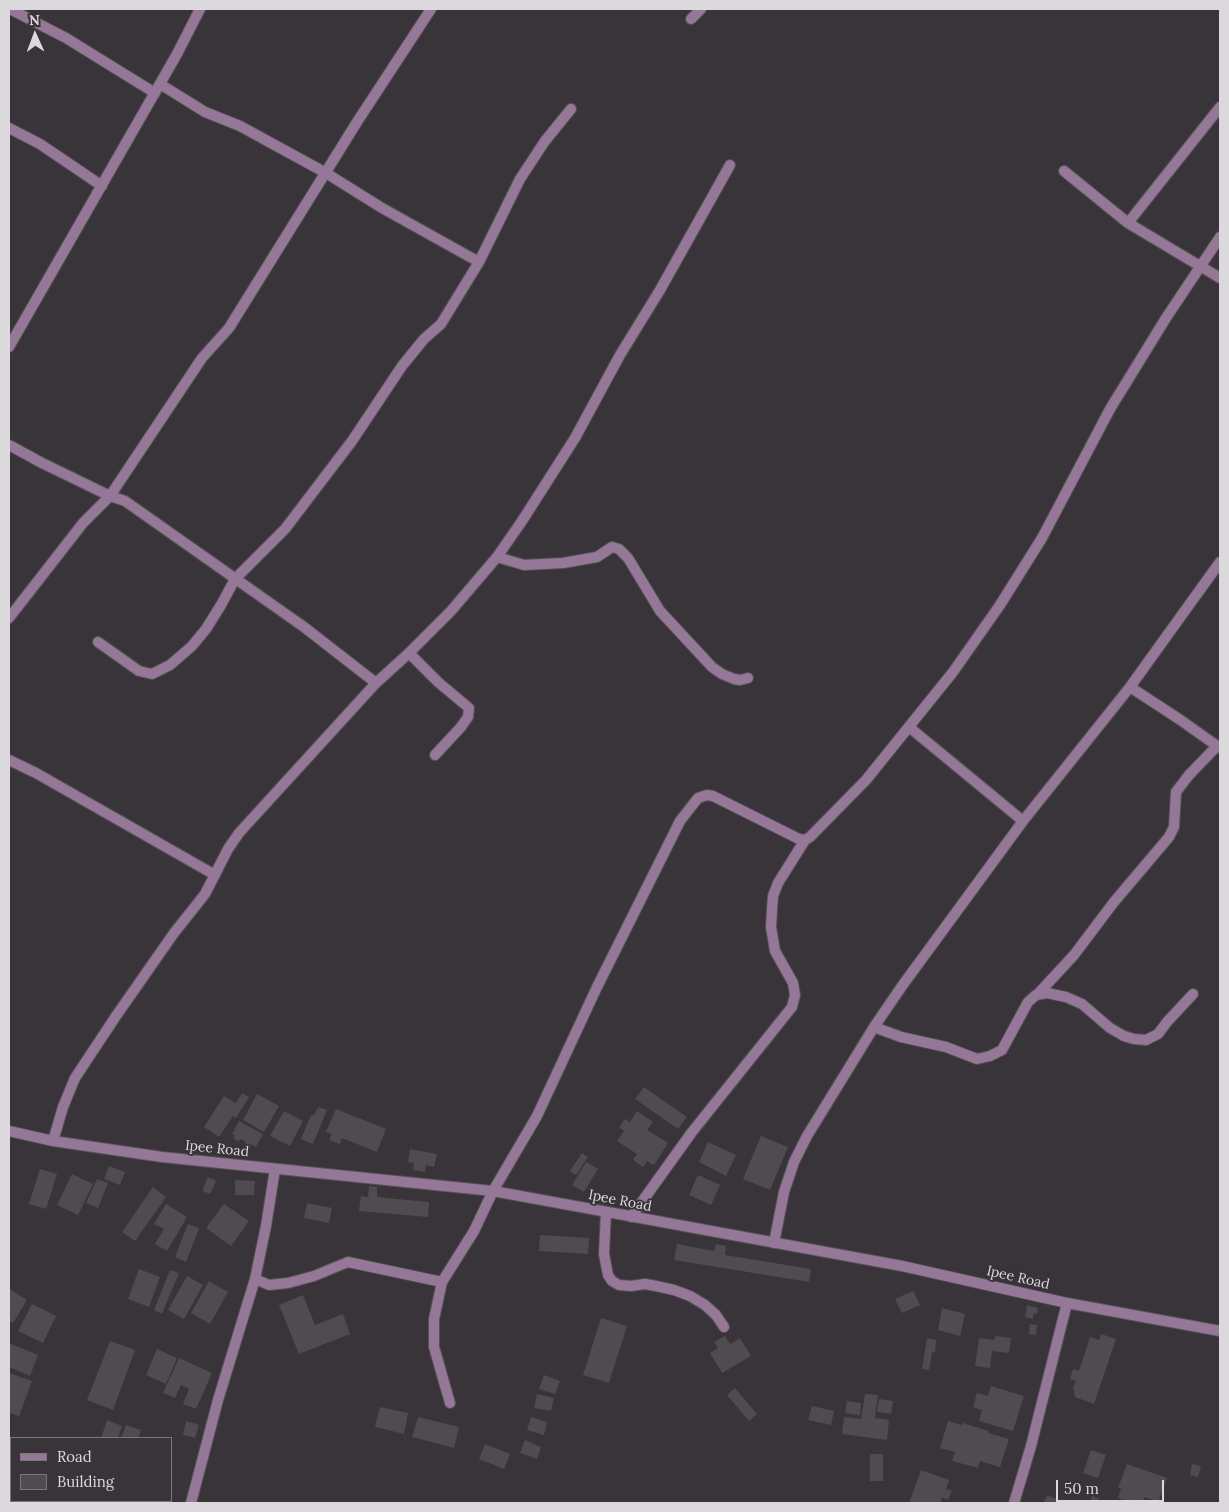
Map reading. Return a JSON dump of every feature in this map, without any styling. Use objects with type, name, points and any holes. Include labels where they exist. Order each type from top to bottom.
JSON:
[{"type":"street","points":[[10,9],[66,38],[155,93]]},
{"type":"street","points":[[9,347],[155,93],[200,9]]},
{"type":"street","points":[[9,618],[83,523],[110,496],[202,358],[229,328],[431,9]]},
{"type":"street","points":[[691,19],[701,9]]},
{"type":"street","points":[[160,84],[205,112],[240,126],[326,173],[382,208],[479,262]]},
{"type":"street","points":[[1128,223],[1220,107]]},
{"type":"street","points":[[98,642],[139,670],[152,674],[170,665],[192,646],[206,629],[235,579],[291,521],[352,441],[402,366],[424,339],[441,324],[479,262],[520,179],[545,141],[571,109]]},
{"type":"street","points":[[9,128],[40,144],[102,186]]},
{"type":"street","points":[[53,1141],[62,1107],[75,1078],[174,934],[205,894],[228,849],[239,833],[376,683],[451,611],[497,557],[522,521],[575,438],[620,355],[660,290],[730,165]]},
{"type":"street","points":[[1064,171],[1128,223],[1220,278]]},
{"type":"street","points":[[632,1217],[692,1132],[792,1007],[795,995],[793,983],[776,952],[771,927],[773,896],[778,884],[806,840],[866,780],[953,672],[1006,596],[1042,538],[1110,410],[1200,265],[1220,237]]},
{"type":"street","points":[[9,445],[42,463],[124,501],[304,627],[376,683]]},
{"type":"street","points":[[497,557],[524,565],[563,563],[597,557],[612,547],[619,549],[628,558],[660,611],[712,667],[734,679],[748,678]]},
{"type":"street","points":[[774,1243],[784,1192],[794,1162],[807,1136],[874,1027],[1023,821],[1130,687],[1220,562]]},
{"type":"street","points":[[409,653],[438,682],[469,708],[470,712],[464,722],[435,755]]},
{"type":"street","points":[[874,1027],[900,1037],[946,1047],[977,1059],[990,1056],[1002,1050],[1028,1002],[1074,955],[1114,902],[1169,837],[1174,827],[1176,792],[1189,775],[1219,747],[1130,687]]},
{"type":"street","points":[[909,727],[1023,821]]},
{"type":"street","points":[[9,760],[36,773],[215,875]]},
{"type":"street","points":[[450,1403],[434,1347],[434,1319],[442,1282],[474,1231],[493,1191],[537,1116],[597,987],[680,821],[698,798],[713,796],[798,839],[806,840]]},
{"type":"street","points":[[1036,995],[1047,993],[1066,997],[1082,1004],[1110,1028],[1124,1036],[1134,1040],[1146,1040],[1158,1034],[1193,994]]},
{"type":"street","name":"Ipee Road","points":[[9,1131],[53,1141],[162,1157],[493,1191],[902,1266],[1067,1303],[1220,1331]]},
{"type":"street","points":[[195,1502],[218,1400],[255,1279],[275,1170]]},
{"type":"street","points":[[606,1212],[604,1254],[608,1275],[612,1281],[619,1285],[644,1284],[656,1286],[690,1296],[705,1305],[716,1315],[724,1327]]},
{"type":"street","points":[[255,1279],[269,1285],[288,1283],[314,1276],[348,1262],[442,1282]]},
{"type":"street","points":[[1014,1503],[1031,1446],[1067,1303]]},
{"type":"building","points":[[644,1087],[687,1117],[678,1129],[635,1099]]},
{"type":"building","points":[[242,1093],[249,1097],[236,1118],[233,1116],[219,1137],[204,1127],[224,1096],[236,1103]]},
{"type":"building","points":[[257,1094],[279,1106],[264,1132],[243,1120]]},
{"type":"building","points":[[318,1107],[327,1110],[313,1144],[301,1139],[311,1115],[314,1116]]},
{"type":"building","points":[[336,1109],[386,1129],[377,1152],[342,1138],[340,1144],[329,1140],[332,1134],[326,1132]]},
{"type":"building","points":[[284,1111],[303,1121],[290,1146],[270,1136]]},
{"type":"building","points":[[637,1111],[653,1122],[647,1130],[668,1143],[654,1165],[647,1161],[643,1167],[633,1160],[637,1154],[617,1141],[624,1131],[619,1127],[625,1119],[630,1122]]},
{"type":"building","points":[[239,1121],[263,1134],[256,1147],[251,1144],[250,1148],[244,1145],[246,1142],[240,1139],[239,1142],[233,1138],[235,1135],[232,1134]]},
{"type":"building","points":[[761,1136],[788,1147],[770,1190],[743,1179]]},
{"type":"building","points":[[708,1142],[736,1155],[726,1176],[699,1162]]},
{"type":"building","points":[[410,1149],[437,1154],[434,1167],[426,1165],[425,1172],[413,1170],[414,1163],[408,1162]]},
{"type":"building","points":[[582,1153],[588,1157],[576,1175],[570,1171]]},
{"type":"building","points":[[586,1162],[598,1169],[584,1192],[572,1185]]},
{"type":"building","points":[[109,1166],[125,1172],[120,1185],[104,1179]]},
{"type":"building","points":[[40,1169],[57,1174],[46,1209],[29,1204]]},
{"type":"building","points":[[72,1174],[93,1184],[78,1215],[57,1205]]},
{"type":"building","points":[[698,1175],[720,1185],[711,1205],[689,1195]]},
{"type":"building","points":[[208,1177],[216,1181],[210,1194],[202,1191]]},
{"type":"building","points":[[97,1179],[108,1183],[98,1208],[86,1203]]},
{"type":"building","points":[[235,1180],[255,1181],[254,1195],[235,1195]]},
{"type":"building","points":[[369,1186],[377,1187],[377,1197],[429,1202],[428,1217],[359,1211],[361,1196],[368,1197]]},
{"type":"building","points":[[153,1187],[166,1197],[135,1241],[122,1232]]},
{"type":"building","points":[[307,1203],[332,1208],[329,1223],[304,1218]]},
{"type":"building","points":[[166,1204],[187,1217],[167,1251],[155,1244],[164,1229],[154,1224]]},
{"type":"building","points":[[224,1204],[249,1221],[231,1246],[206,1228]]},
{"type":"building","points":[[188,1224],[199,1228],[186,1262],[175,1257]]},
{"type":"building","points":[[540,1235],[589,1238],[588,1254],[539,1251]]},
{"type":"building","points":[[677,1244],[714,1251],[716,1244],[726,1246],[725,1255],[811,1269],[809,1282],[674,1260]]},
{"type":"building","points":[[139,1269],[160,1277],[149,1307],[128,1299]]},
{"type":"building","points":[[170,1270],[179,1273],[162,1314],[154,1310]]},
{"type":"building","points":[[187,1276],[203,1285],[184,1319],[168,1310]]},
{"type":"building","points":[[209,1281],[228,1292],[210,1324],[191,1313]]},
{"type":"building","points":[[9,1289],[27,1300],[13,1323],[9,1321]]},
{"type":"building","points":[[913,1291],[920,1305],[902,1313],[895,1299]]},
{"type":"building","points":[[303,1295],[315,1325],[343,1314],[350,1334],[299,1354],[279,1305]]},
{"type":"building","points":[[32,1304],[56,1316],[43,1343],[18,1331]]},
{"type":"building","points":[[1027,1305],[1038,1308],[1037,1314],[1034,1313],[1033,1319],[1025,1317]]},
{"type":"building","points":[[942,1308],[965,1314],[960,1336],[938,1330]]},
{"type":"building","points":[[601,1318],[627,1326],[609,1383],[583,1375]]},
{"type":"building","points":[[1030,1324],[1037,1325],[1036,1335],[1029,1334]]},
{"type":"building","points":[[1101,1334],[1116,1339],[1094,1404],[1075,1397],[1073,1387],[1076,1381],[1070,1379],[1073,1369],[1079,1371],[1090,1337],[1099,1340]]},
{"type":"building","points":[[725,1336],[730,1344],[740,1338],[751,1356],[722,1373],[710,1353],[718,1348],[714,1342]]},
{"type":"building","points":[[995,1336],[1011,1338],[1009,1353],[992,1351],[990,1368],[975,1366],[979,1338],[995,1340]]},
{"type":"building","points":[[927,1338],[936,1340],[935,1352],[932,1352],[929,1370],[922,1369]]},
{"type":"building","points":[[110,1341],[135,1350],[113,1410],[87,1400]]},
{"type":"building","points":[[9,1343],[38,1355],[30,1376],[9,1367]]},
{"type":"building","points":[[157,1349],[177,1358],[166,1384],[146,1375]]},
{"type":"building","points":[[179,1358],[212,1373],[196,1409],[183,1404],[189,1389],[181,1385],[175,1398],[163,1393]]},
{"type":"building","points":[[9,1373],[32,1381],[19,1416],[9,1413]]},
{"type":"building","points":[[544,1375],[560,1381],[555,1394],[539,1389]]},
{"type":"building","points":[[991,1386],[1024,1396],[1013,1431],[979,1421],[982,1410],[973,1407],[977,1393],[988,1396]]},
{"type":"building","points":[[735,1388],[757,1414],[749,1421],[727,1395]]},
{"type":"building","points":[[537,1394],[554,1398],[551,1411],[534,1408]]},
{"type":"building","points":[[865,1394],[878,1395],[875,1418],[889,1420],[887,1440],[842,1434],[844,1417],[861,1419]]},
{"type":"building","points":[[879,1399],[893,1401],[891,1414],[877,1412]]},
{"type":"building","points":[[847,1401],[861,1403],[860,1415],[845,1413]]},
{"type":"building","points":[[812,1406],[834,1411],[831,1425],[808,1420]]},
{"type":"building","points":[[380,1407],[408,1413],[404,1434],[375,1427]]},
{"type":"building","points":[[418,1417],[459,1427],[454,1448],[412,1437]]},
{"type":"building","points":[[531,1417],[547,1422],[544,1435],[527,1430]]},
{"type":"building","points":[[107,1420],[122,1426],[118,1437],[101,1437]]},
{"type":"building","points":[[186,1421],[199,1425],[195,1438],[183,1435]]},
{"type":"building","points":[[948,1421],[962,1425],[963,1423],[1009,1439],[1000,1467],[980,1461],[978,1468],[952,1461],[955,1452],[940,1448]]},
{"type":"building","points":[[126,1425],[141,1430],[138,1437],[121,1437]]},
{"type":"building","points":[[525,1440],[541,1447],[537,1459],[520,1453]]},
{"type":"building","points":[[485,1444],[510,1454],[504,1469],[479,1459]]},
{"type":"building","points":[[1091,1450],[1106,1455],[1098,1478],[1083,1473]]},
{"type":"building","points":[[870,1454],[883,1454],[883,1481],[870,1481]]},
{"type":"building","points":[[1127,1464],[1167,1478],[1158,1502],[1145,1497],[1142,1503],[1133,1503],[1118,1498],[1121,1488],[1118,1488]]},
{"type":"building","points":[[1192,1464],[1201,1466],[1198,1477],[1190,1475]]},
{"type":"building","points":[[921,1470],[949,1480],[946,1489],[952,1491],[948,1500],[942,1497],[940,1503],[909,1503]]},
{"type":"building","points":[[1047,1495],[1067,1503],[1044,1502]]},
{"type":"building","points":[[1092,1496],[1099,1499],[1097,1503],[1090,1503]]},
{"type":"building","points":[[118,1502],[122,1503],[81,1503]]}]
